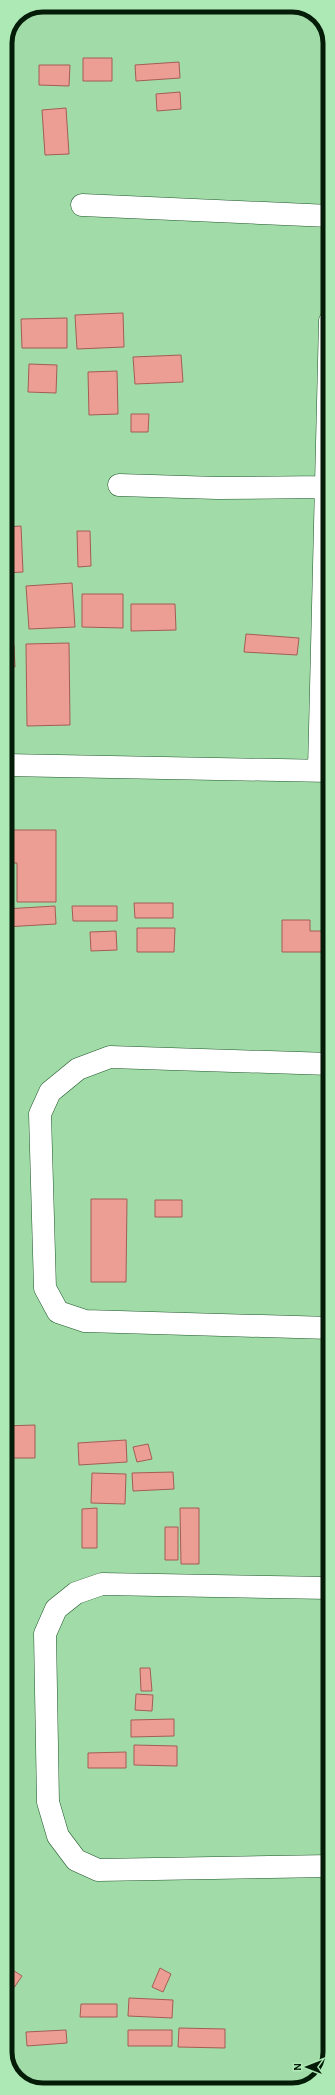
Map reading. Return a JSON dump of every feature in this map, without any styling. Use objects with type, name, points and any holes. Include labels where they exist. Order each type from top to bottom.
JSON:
[{"type":"street","points":[[82,205],[323,216]]},
{"type":"street","points":[[119,485],[217,488],[323,487]]},
{"type":"street","points":[[12,765],[323,770]]},
{"type":"street","points":[[323,1064],[110,1057],[78,1069],[50,1092],[40,1114],[45,1288],[58,1312],[85,1321],[323,1328]]},
{"type":"street","points":[[323,1588],[102,1584],[76,1593],[56,1608],[45,1634],[48,1802],[58,1836],[76,1860],[98,1870],[323,1866]]},
{"type":"building","points":[[83,58],[112,58],[112,81],[83,81]]},
{"type":"building","points":[[179,62],[180,78],[136,81],[135,65]]},
{"type":"building","points":[[39,65],[70,65],[69,86],[39,85]]},
{"type":"building","points":[[180,92],[181,109],[157,111],[156,94]]},
{"type":"building","points":[[66,108],[69,154],[45,155],[42,110]]},
{"type":"building","points":[[123,313],[124,347],[77,349],[75,315]]},
{"type":"building","points":[[67,318],[67,348],[22,348],[21,319]]},
{"type":"building","points":[[181,355],[183,382],[135,384],[133,357]]},
{"type":"building","points":[[29,364],[57,365],[56,393],[28,392]]},
{"type":"building","points":[[117,371],[118,414],[89,415],[88,372]]},
{"type":"building","points":[[131,414],[149,414],[148,432],[131,432]]},
{"type":"building","points":[[21,526],[23,572],[12,573],[12,527]]},
{"type":"building","points":[[77,531],[90,531],[91,566],[78,567]]},
{"type":"building","points":[[12,583],[13,625],[12,625]]},
{"type":"building","points":[[72,583],[75,627],[29,629],[26,586]]},
{"type":"building","points":[[82,594],[123,594],[123,628],[82,627]]},
{"type":"building","points":[[131,604],[175,604],[176,630],[131,631]]},
{"type":"building","points":[[246,634],[299,638],[297,655],[244,652]]},
{"type":"building","points":[[69,643],[70,725],[27,726],[26,644]]},
{"type":"building","points":[[12,645],[14,645],[15,667],[12,667]]},
{"type":"building","points":[[12,694],[13,733],[12,733]]},
{"type":"building","points":[[12,830],[56,830],[56,902],[17,902],[17,863],[12,863]]},
{"type":"building","points":[[134,903],[173,903],[173,918],[135,918]]},
{"type":"building","points":[[55,906],[56,924],[12,927],[12,909]]},
{"type":"building","points":[[72,906],[117,906],[117,921],[73,921]]},
{"type":"building","points":[[282,920],[310,920],[310,931],[323,931],[323,952],[282,952]]},
{"type":"building","points":[[137,928],[175,928],[174,952],[137,952]]},
{"type":"building","points":[[116,931],[117,950],[91,951],[90,932]]},
{"type":"building","points":[[91,1199],[127,1199],[126,1282],[91,1282]]},
{"type":"building","points":[[155,1200],[182,1200],[182,1217],[155,1217]]},
{"type":"building","points":[[35,1425],[35,1458],[12,1458],[12,1426]]},
{"type":"building","points":[[126,1440],[127,1462],[79,1465],[78,1443]]},
{"type":"building","points":[[148,1444],[152,1459],[137,1462],[133,1447]]},
{"type":"building","points":[[173,1472],[174,1489],[133,1491],[132,1473]]},
{"type":"building","points":[[92,1473],[126,1474],[125,1504],[91,1503]]},
{"type":"building","points":[[97,1508],[97,1548],[82,1548],[82,1509]]},
{"type":"building","points":[[180,1508],[199,1508],[199,1564],[181,1564]]},
{"type":"building","points":[[165,1527],[178,1527],[178,1560],[165,1560]]},
{"type":"building","points":[[140,1668],[150,1668],[152,1691],[141,1691]]},
{"type":"building","points":[[136,1694],[153,1695],[152,1711],[135,1710]]},
{"type":"building","points":[[174,1719],[174,1736],[131,1737],[131,1720]]},
{"type":"building","points":[[134,1745],[177,1746],[177,1766],[134,1765]]},
{"type":"building","points":[[126,1752],[126,1768],[88,1768],[88,1753]]},
{"type":"building","points":[[160,1968],[171,1974],[163,1992],[152,1987]]},
{"type":"building","points":[[12,1970],[22,1976],[12,1991]]},
{"type":"building","points":[[129,1998],[173,2000],[172,2018],[128,2016]]},
{"type":"building","points":[[81,2004],[117,2004],[117,2017],[80,2017]]},
{"type":"building","points":[[179,2028],[225,2029],[225,2048],[178,2047]]},
{"type":"building","points":[[66,2030],[67,2043],[27,2046],[26,2032]]},
{"type":"building","points":[[128,2030],[172,2030],[172,2046],[128,2046]]}]
